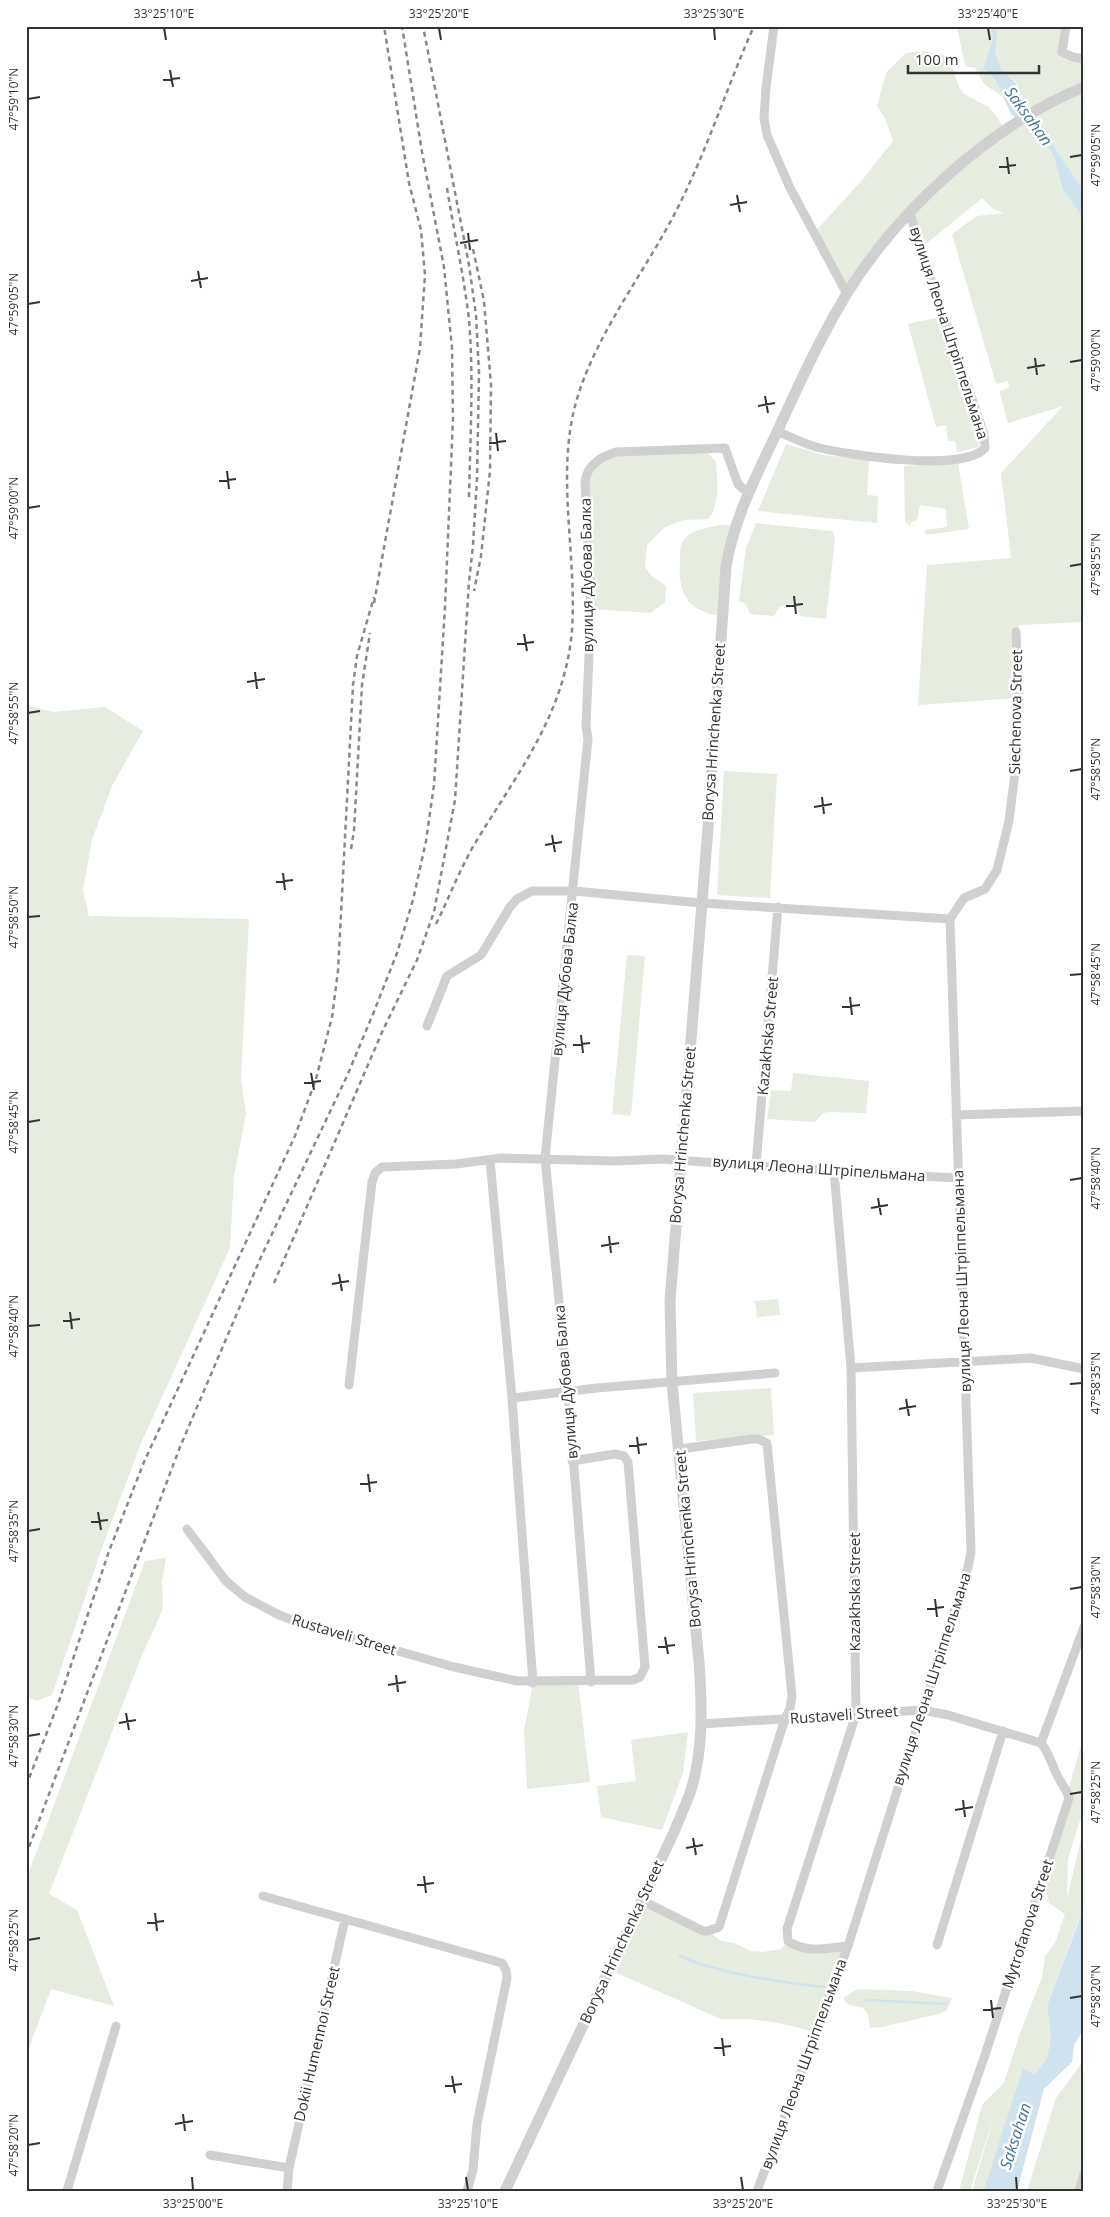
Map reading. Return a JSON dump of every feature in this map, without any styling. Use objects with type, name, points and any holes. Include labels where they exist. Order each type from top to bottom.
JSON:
[{"type":"street","points":[[774,26],[764,118],[767,135],[790,188],[846,294]]},
{"type":"street","points":[[1066,26],[1062,52],[1084,59]]},
{"type":"street","name":"Borysa Hrinchenka Street","points":[[504,2191],[689,1796],[699,1752],[701,1724],[699,1662],[680,1449],[672,1382],[671,1295],[680,1159],[708,828],[726,567],[730,543],[750,491],[816,349],[846,294],[877,252],[910,213],[944,180],[1005,130],[1052,102],[1084,87]]},
{"type":"street","name":"вулиця Леона Штріппельмана","points":[[777,431],[815,446],[858,455],[916,461],[962,458],[980,454],[985,448],[984,434],[919,245],[910,213]]},
{"type":"street","name":"вулиця Дубова Балка","points":[[591,1682],[568,1392],[545,1158],[574,891],[588,739],[586,726],[591,609],[587,474],[596,461],[616,452],[725,448],[738,484],[750,491]]},
{"type":"street","name":"Siechenova Street","points":[[950,918],[964,898],[985,889],[996,870],[1008,821],[1017,757],[1019,698],[1016,632]]},
{"type":"street","points":[[427,1026],[447,976],[481,955],[486,950],[502,920],[517,899],[532,892],[574,891],[701,903],[950,918]]},
{"type":"street","name":"Kazakhska Street","points":[[756,1165],[778,907]]},
{"type":"street","name":"вулиця Леона Штріппельмана","points":[[757,2191],[848,1946],[971,1552],[950,918]]},
{"type":"street","points":[[956,1115],[1084,1111]]},
{"type":"street","name":"вулиця Леона Штріпельмана","points":[[349,1385],[372,1182],[375,1172],[382,1166],[398,1164],[456,1164],[490,1160],[545,1158],[598,1160],[680,1159],[958,1178]]},
{"type":"street","points":[[490,1160],[512,1398],[534,1683]]},
{"type":"street","name":"Kazakhska Street","points":[[834,1171],[851,1368],[856,1714],[787,1929],[788,1941],[797,1948],[815,1949],[848,1946]]},
{"type":"street","points":[[851,1368],[1031,1358],[1084,1369]]},
{"type":"street","points":[[512,1398],[776,1373]]},
{"type":"street","points":[[641,1900],[708,1932],[719,1927],[792,1696],[767,1443],[758,1439],[752,1439],[680,1449]]},
{"type":"street","name":"Rustaveli Street","points":[[187,1529],[226,1581],[245,1597],[279,1615],[454,1666],[518,1681],[534,1683],[633,1680],[642,1674],[646,1667],[627,1458],[615,1454],[572,1461]]},
{"type":"street","points":[[1041,1744],[1084,1627]]},
{"type":"street","name":"Rustaveli Street","points":[[701,1724],[922,1710],[948,1715],[1041,1744]]},
{"type":"street","points":[[937,1945],[1003,1731]]},
{"type":"street","name":"Mytrofanova Street","points":[[938,2191],[984,2058],[1068,1798],[1066,1789],[1057,1775],[1049,1754],[1041,1744]]},
{"type":"street","points":[[263,1896],[502,1963],[506,1970],[507,1978],[477,2124],[473,2170],[468,2191]]},
{"type":"street","name":"Dokii Humennoi Street","points":[[287,2191],[289,2168],[345,1919]]},
{"type":"street","points":[[67,2191],[116,2026]]},
{"type":"street","points":[[210,2155],[289,2168]]},
{"type":"street","points":[[1079,2191],[1084,2174]]},
{"type":"shaded area","points":[[957,26],[991,26],[993,38],[983,68],[996,81],[1003,97],[984,84],[975,68],[965,66]]},
{"type":"shaded area","points":[[996,26],[1066,26],[1062,52],[1084,59],[1084,191],[1024,101],[1016,82],[1002,70],[994,54]]},
{"type":"shaded area","points":[[923,51],[944,55],[953,69],[959,87],[964,94],[987,106],[1005,129],[1020,120],[1036,132],[1054,157],[1063,190],[1084,219],[1084,622],[1019,625],[1019,698],[918,705],[927,565],[1011,558],[1001,473],[1063,406],[1008,423],[999,391],[1009,388],[1008,381],[996,384],[952,234],[977,216],[1004,213],[993,209],[982,198],[920,249],[910,214],[847,294],[813,234],[863,179],[893,141],[885,118],[877,106],[886,73],[906,53]]},
{"type":"shaded area","points":[[936,318],[980,439],[979,447],[957,452],[955,441],[948,441],[946,425],[936,427],[908,324]]},
{"type":"shaded area","points":[[786,444],[824,455],[869,460],[867,495],[878,496],[877,523],[758,511]]},
{"type":"shaded area","points":[[702,448],[716,461],[717,499],[712,513],[708,519],[684,520],[665,527],[647,545],[645,567],[651,575],[666,586],[665,602],[651,613],[591,609],[585,481],[603,456]]},
{"type":"shaded area","points":[[958,463],[969,529],[926,535],[924,530],[947,527],[946,509],[920,505],[917,520],[910,523],[911,527],[905,522],[904,466]]},
{"type":"shaded area","points":[[756,523],[832,531],[835,539],[826,619],[800,616],[798,608],[792,604],[780,606],[774,616],[750,614],[746,604],[739,601],[746,548]]},
{"type":"shaded area","points":[[719,525],[736,525],[722,616],[701,610],[688,600],[683,593],[680,574],[680,549],[684,540],[693,532]]},
{"type":"shaded area","points":[[26,705],[53,712],[105,707],[143,731],[112,786],[92,840],[83,890],[89,916],[249,919],[241,1079],[246,1114],[234,1176],[230,1248],[141,1443],[104,1542],[52,1695],[37,1701],[26,1697]]},
{"type":"shaded area","points":[[724,771],[777,774],[770,898],[717,895]]},
{"type":"shaded area","points":[[627,955],[645,956],[631,1116],[612,1114]]},
{"type":"shaded area","points":[[793,1073],[869,1081],[866,1113],[828,1112],[823,1113],[815,1122],[767,1119],[771,1090],[791,1091]]},
{"type":"shaded area","points":[[778,1299],[780,1315],[757,1317],[755,1301]]},
{"type":"shaded area","points":[[771,1388],[774,1435],[696,1441],[693,1393]]},
{"type":"shaded area","points":[[166,1558],[162,1582],[163,1609],[142,1655],[49,1894],[77,1910],[114,2006],[51,1989],[26,2056],[26,1880],[145,1561]]},
{"type":"shaded area","points":[[578,1682],[590,1782],[527,1789],[524,1731],[533,1683]]},
{"type":"shaded area","points":[[688,1732],[683,1773],[662,1830],[601,1817],[597,1786],[636,1781],[631,1740]]},
{"type":"shaded area","points":[[1084,1735],[1084,1807],[1068,1859],[1067,1898],[1084,1827],[1084,1892],[1081,1914],[1047,2006],[1051,2037],[1047,2058],[1035,2074],[1020,2079],[983,2191],[972,2191],[995,2113],[970,2191],[959,2191],[982,2105],[1004,2083],[1020,2033],[1042,1977],[1045,1956],[1055,1943],[1065,1914],[1049,1903],[1045,1885],[1063,1820],[1063,1802]]},
{"type":"shaded area","points":[[641,1900],[708,1931],[721,1941],[734,1943],[751,1951],[763,1952],[781,1949],[788,1941],[797,1947],[848,1946],[816,2032],[779,2023],[748,2019],[721,2019],[610,1970]]},
{"type":"shaded area","points":[[858,1989],[912,1991],[952,1998],[947,2010],[939,2014],[870,2028],[868,2015],[864,2008],[849,2005],[844,2000],[844,1997]]},
{"type":"shaded area","points":[[1084,2060],[1084,2174],[1079,2191],[1027,2191],[1056,2098]]},
{"type":"water","name":"Saksahan","points":[[991,26],[996,26],[995,54],[1002,70],[1015,82],[1024,101],[1084,191],[1084,219],[1063,190],[1054,157],[1046,144],[1036,132],[1011,114],[996,81],[983,68],[993,38]]},
{"type":"water","name":"Saksahan","points":[[1084,1892],[1084,2028],[1074,2045],[1072,2062],[1044,2089],[1017,2191],[983,2191],[1023,2069],[1035,2074],[1047,2058],[1051,2037],[1047,2006],[1081,1915]]},
{"type":"waterway","points":[[680,1956],[731,1972],[770,1980],[824,1987]]},
{"type":"waterway","points":[[866,2000],[946,2004]]},
{"type":"railway","points":[[374,603],[420,348],[425,275],[421,230],[409,183],[384,26]]},
{"type":"railway","points":[[26,1855],[180,1447],[261,1257],[347,1076],[373,1014],[397,953],[413,900],[426,841],[434,785],[445,607],[453,419],[452,348],[444,267],[422,152],[402,26]]},
{"type":"railway","points":[[274,1283],[383,1030],[417,960],[434,912],[455,800],[477,479],[479,373],[476,315],[469,265],[423,26]]},
{"type":"railway","points":[[436,924],[474,845],[522,769],[536,743],[560,690],[568,661],[573,603],[567,464],[574,410],[582,385],[604,335],[674,215],[706,145],[754,26]]},
{"type":"railway","points":[[447,188],[469,320],[471,387],[469,499]]},
{"type":"railway","points":[[473,249],[484,301],[491,385],[490,471],[481,556],[474,591]]},
{"type":"railway","points":[[26,1786],[58,1704],[109,1551],[144,1462],[295,1136],[316,1079],[332,1017],[338,971],[353,685],[357,656],[374,597]]},
{"type":"railway","points":[[351,849],[354,831],[362,685],[370,633]]}]
